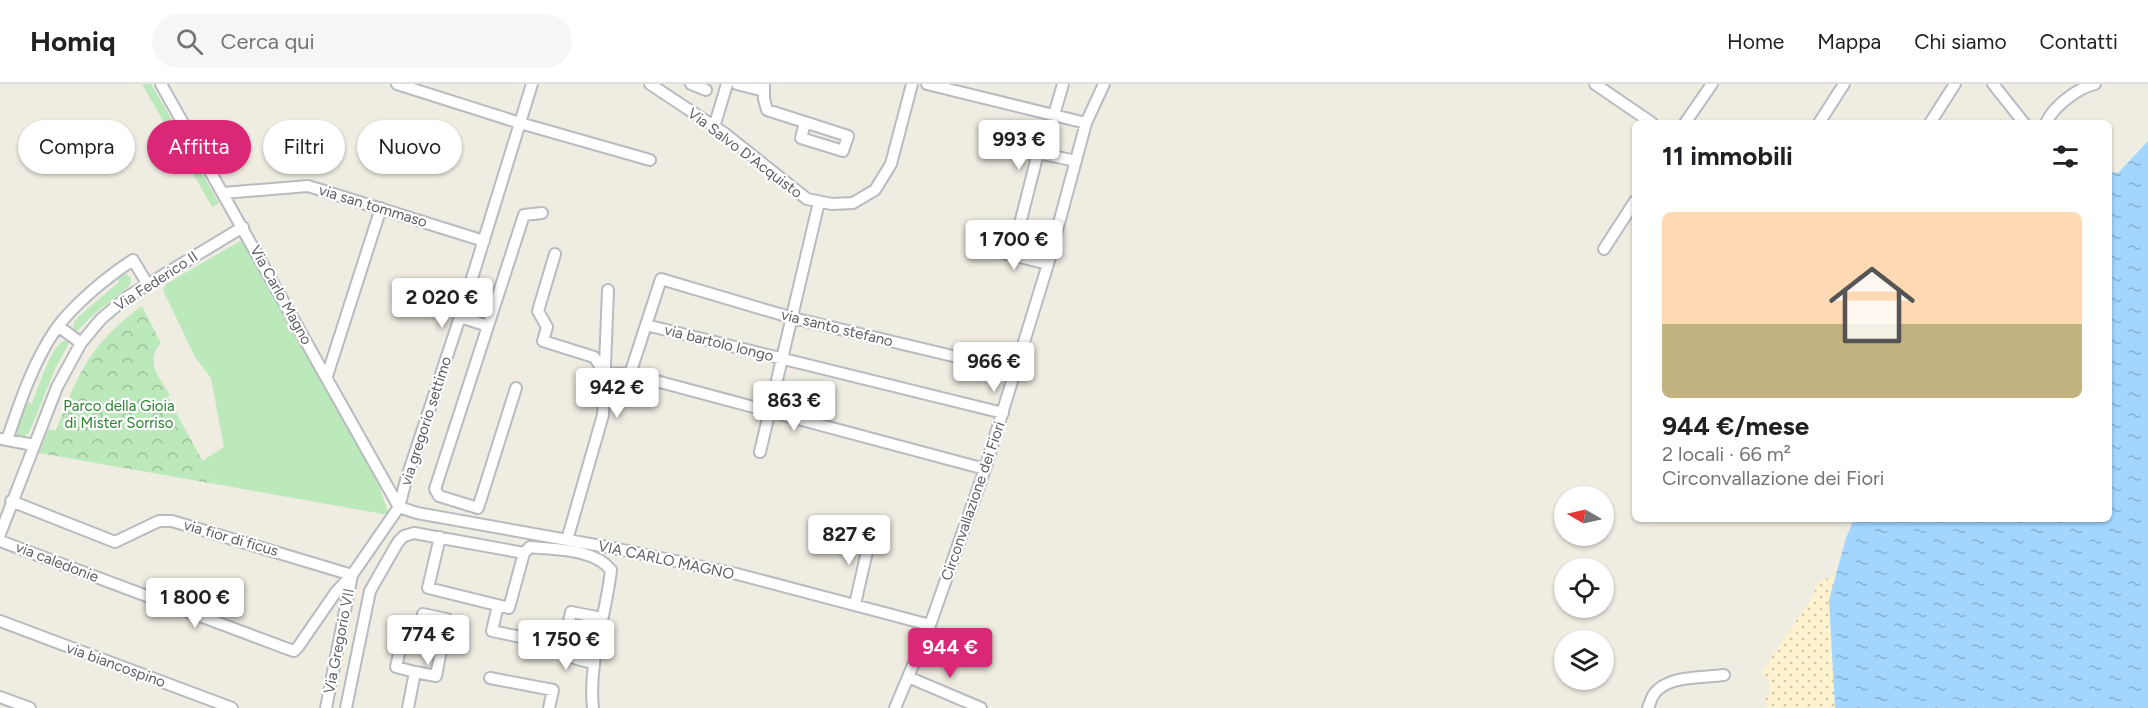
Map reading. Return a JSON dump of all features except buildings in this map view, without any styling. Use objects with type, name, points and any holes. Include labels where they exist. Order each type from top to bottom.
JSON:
[{"type":"street","name":"Via Carlo Magno","points":[[161,84],[399,507]]},
{"type":"street","points":[[397,84],[520,123],[650,160]]},
{"type":"street","name":"via gregorio settimo","points":[[352,574],[399,507],[532,84]]},
{"type":"street","name":"Via Salvo D'Acquisto","points":[[650,84],[714,127],[807,199],[832,204],[853,202],[875,190],[891,164],[912,84]]},
{"type":"street","points":[[691,84],[706,90]]},
{"type":"street","points":[[714,127],[726,84]]},
{"type":"street","points":[[736,84],[764,87],[767,110],[805,123]]},
{"type":"street","points":[[927,84],[1086,123]]},
{"type":"street","points":[[1054,115],[1063,84]]},
{"type":"street","name":"Circonvallazione dei Fiori","points":[[895,708],[930,625],[985,469],[1048,264],[1086,123],[1104,84]]},
{"type":"street","points":[[1594,84],[1648,120]]},
{"type":"street","points":[[1687,120],[1712,84]]},
{"type":"street","points":[[1821,120],[1844,84]]},
{"type":"street","points":[[1932,120],[1955,84]]},
{"type":"street","points":[[1993,84],[2022,120]]},
{"type":"street","points":[[2047,120],[2051,112],[2086,86],[2095,84]]},
{"type":"street","points":[[1012,255],[1038,153],[1076,161]]},
{"type":"street","name":"via san tommaso","points":[[223,193],[308,186],[484,241]]},
{"type":"street","points":[[760,452],[819,202]]},
{"type":"street","points":[[1604,249],[1632,206]]},
{"type":"street","points":[[327,376],[381,208]]},
{"type":"street","points":[[478,508],[439,496],[435,489],[524,215],[542,213]]},
{"type":"street","name":"Via Federico II","points":[[0,534],[57,387],[81,343],[101,319],[127,297],[243,227]]},
{"type":"street","points":[[987,249],[1048,264]]},
{"type":"street","points":[[555,254],[538,311],[547,327],[543,341],[594,357],[605,373]]},
{"type":"street","points":[[34,445],[3,439],[44,348],[58,326],[114,273],[133,260],[148,285]]},
{"type":"street","name":"via santo stefano","points":[[646,325],[661,279],[793,318],[1016,372]]},
{"type":"street","points":[[567,540],[603,415],[608,290]]},
{"type":"street","points":[[460,317],[488,326]]},
{"type":"street","points":[[630,374],[646,325]]},
{"type":"street","name":"via bartolo longo","points":[[646,325],[1003,413]]},
{"type":"street","points":[[58,326],[81,343]]},
{"type":"street","points":[[605,373],[630,374],[985,469]]},
{"type":"street","points":[[474,523],[516,388]]},
{"type":"street","name":"via fior di ficus","points":[[11,501],[115,542],[159,521],[172,521],[352,574]]},
{"type":"street","name":"VIA CARLO MAGNO","points":[[399,507],[417,513],[567,540],[585,549],[737,574],[930,625]]},
{"type":"street","points":[[453,540],[456,520]]},
{"type":"street","points":[[346,708],[370,591],[398,542],[404,536],[414,533],[524,553]]},
{"type":"street","points":[[855,604],[871,534]]},
{"type":"street","points":[[440,537],[428,588],[509,608],[524,553],[530,547],[585,549],[604,562],[611,570],[594,663],[593,708]]},
{"type":"street","name":"via caledonie","points":[[0,541],[294,651],[336,592],[352,574]]},
{"type":"street","name":"Via Gregorio VII","points":[[326,708],[352,574]]},
{"type":"street","points":[[498,605],[492,631],[564,646]]},
{"type":"street","points":[[594,663],[572,658],[566,653],[564,646],[571,612],[602,618]]},
{"type":"street","points":[[405,627],[396,667],[436,676],[447,619],[423,614]]},
{"type":"street","name":"via biancospino","points":[[0,621],[232,708]]},
{"type":"street","points":[[408,708],[415,672]]},
{"type":"street","points":[[1648,708],[1654,694],[1664,685],[1677,681],[1724,675]]},
{"type":"street","points":[[908,676],[981,708]]},
{"type":"street","points":[[490,678],[553,690],[549,708]]},
{"type":"street","points":[[0,697],[30,708]]},
{"type":"green space","points":[[142,84],[151,84],[172,120],[162,120]]},
{"type":"green space","points":[[193,174],[202,174],[219,203],[212,207]]},
{"type":"green space","points":[[240,241],[245,244],[378,483],[389,515],[215,484],[202,461],[224,447],[211,378],[195,357],[163,290],[166,284]]},
{"type":"green space","points":[[126,274],[131,278],[130,285],[74,332],[73,324],[78,317],[119,282],[117,279]]},
{"type":"green space","name":"Parco della Gioia di Mister Sorriso","points":[[142,306],[161,343],[154,356],[155,369],[170,395],[167,396],[215,484],[39,453],[49,429],[56,431],[79,376],[88,361],[109,334]]},
{"type":"green space","points":[[65,340],[69,343],[55,369],[29,433],[24,436],[14,434],[27,402],[32,404],[50,358]]},
{"type":"sand","points":[[1835,577],[1829,600],[1835,708],[1768,708],[1765,697],[1770,696],[1768,676],[1764,676],[1763,672],[1812,598],[1817,585],[1821,580]]},
{"type":"water","points":[[2148,141],[2148,708],[1835,708],[1829,600],[1853,522],[2112,522],[2112,172],[2118,173]]}]
